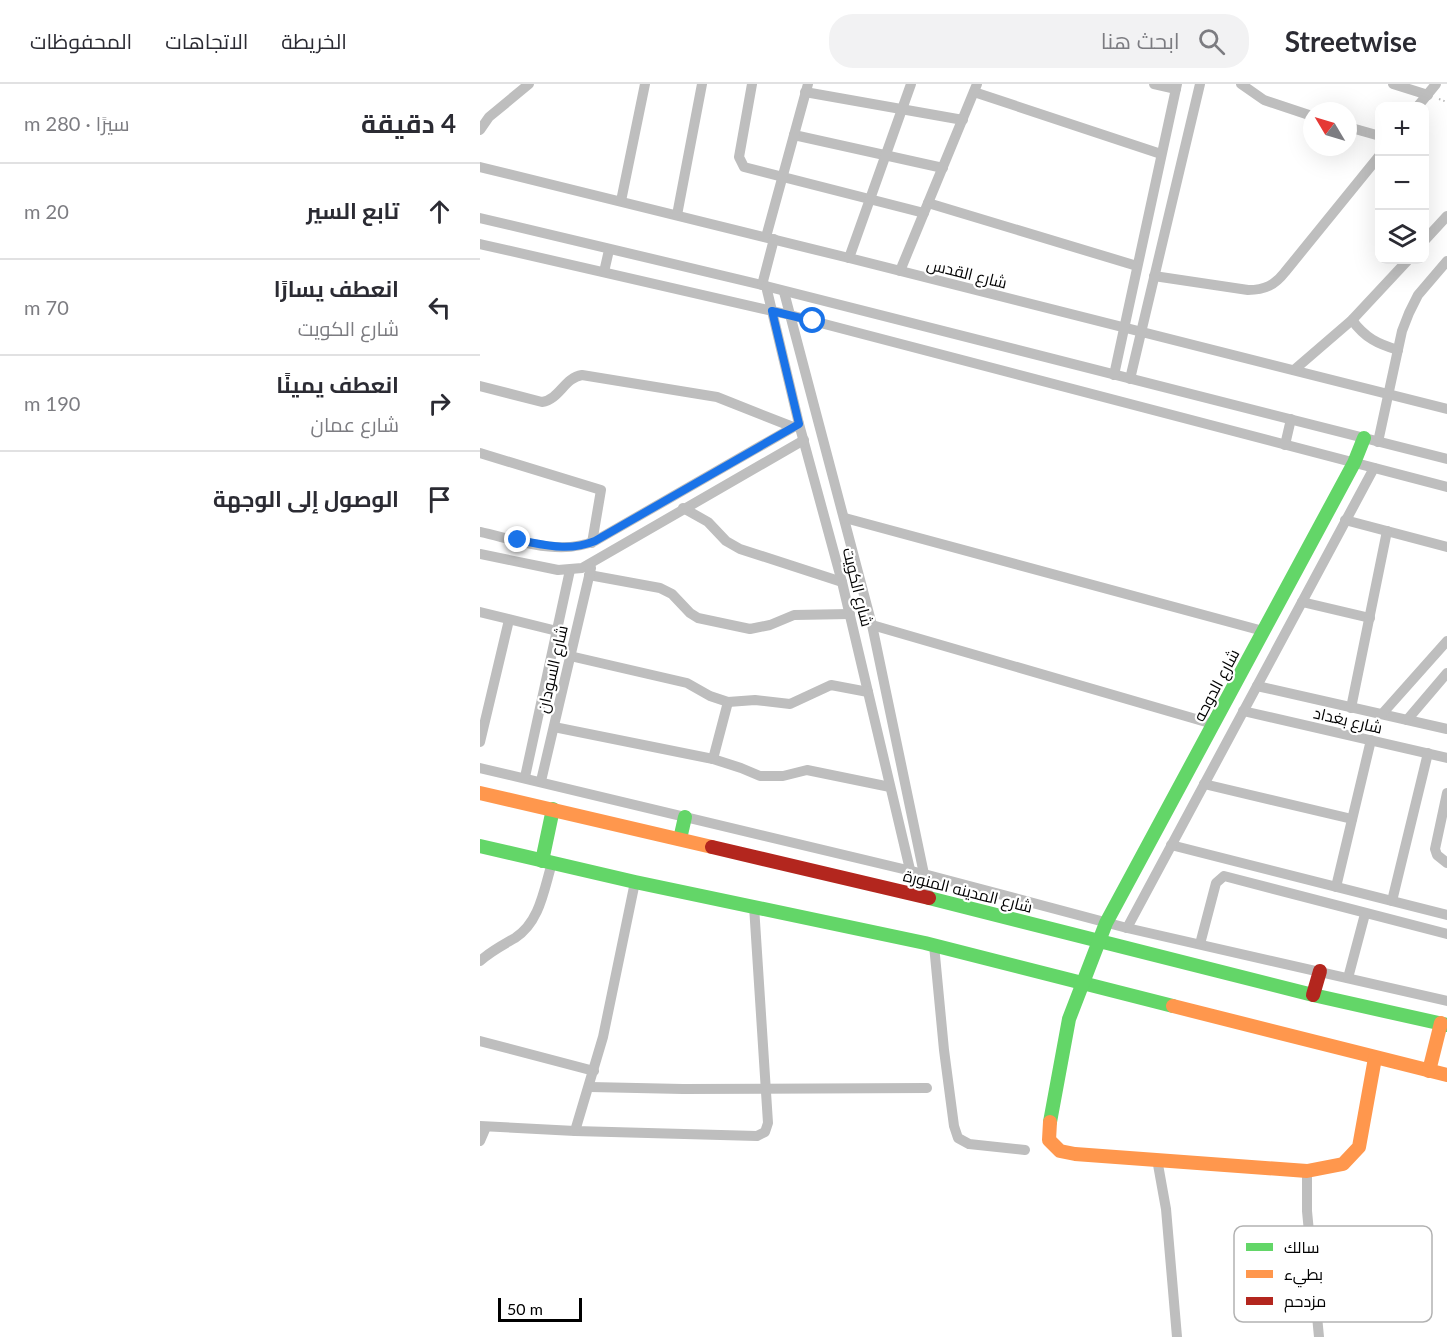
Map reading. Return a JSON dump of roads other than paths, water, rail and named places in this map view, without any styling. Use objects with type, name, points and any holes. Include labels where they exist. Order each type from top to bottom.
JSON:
[{"type":"main road","name":"شارع الدوحه","points":[[1157,1160],[1076,1154],[1060,1151],[1049,1140],[1050,1118],[1069,1018],[1106,923],[1354,463],[1371,440]]},
{"type":"main road","name":"شارع المدينه المنورة","points":[[480,793],[923,897],[1313,995],[1444,1024]]},
{"type":"main road","points":[[547,862],[553,809]]},
{"type":"main road","points":[[680,839],[685,817]]},
{"type":"main road","points":[[480,846],[635,882],[934,945],[1447,1075]]},
{"type":"main road","points":[[1313,995],[1320,971]]},
{"type":"main road","points":[[1430,1071],[1444,1024]]},
{"type":"main road","points":[[1157,1160],[1307,1170],[1343,1164],[1359,1147],[1375,1058]]},
{"type":"street","points":[[480,130],[489,117],[529,84]]},
{"type":"street","points":[[621,201],[645,84]]},
{"type":"street","points":[[677,215],[702,84]]},
{"type":"street","points":[[752,84],[739,157],[740,163],[749,169],[870,199],[926,208],[1137,266]]},
{"type":"street","points":[[849,258],[911,84]]},
{"type":"street","points":[[1114,375],[1176,86],[1154,84]]},
{"type":"street","points":[[1130,379],[1199,90],[1211,84]]},
{"type":"street","points":[[1241,84],[1264,100],[1303,113]]},
{"type":"street","points":[[1393,84],[1428,95]]},
{"type":"street","points":[[1422,102],[1436,84]]},
{"type":"street","points":[[764,286],[770,238],[782,178],[806,88],[963,120]]},
{"type":"street","points":[[900,271],[975,88],[1161,154]]},
{"type":"street","points":[[1357,130],[1375,135]]},
{"type":"street","points":[[794,135],[943,168]]},
{"type":"street","points":[[1154,276],[1248,290],[1269,287],[1285,272],[1379,156]]},
{"type":"street","name":"شارع القدس","points":[[480,167],[1447,409]]},
{"type":"street","points":[[1429,236],[1447,216]]},
{"type":"street","points":[[480,218],[764,286],[1447,459]]},
{"type":"street","points":[[480,244],[790,315],[1447,487]]},
{"type":"street","points":[[604,272],[609,250]]},
{"type":"street","points":[[1371,440],[1389,394],[1402,331],[1413,304],[1447,261]]},
{"type":"street","points":[[1294,370],[1352,320],[1404,264]]},
{"type":"street","name":"شارع الكويت","points":[[764,286],[772,311],[796,425],[804,440],[850,614],[910,871],[923,897]]},
{"type":"street","name":"شارع الكويت","points":[[784,292],[872,625],[924,874],[923,897]]},
{"type":"street","points":[[1352,320],[1365,336],[1374,342],[1398,350]]},
{"type":"street","points":[[480,386],[542,402],[551,400],[569,380],[582,375],[717,397],[796,425]]},
{"type":"street","points":[[1285,445],[1291,419]]},
{"type":"street","points":[[480,532],[557,548],[576,548],[592,543],[796,425]]},
{"type":"street","points":[[480,554],[558,570],[582,568],[804,440]]},
{"type":"street","points":[[480,453],[601,490],[592,543]]},
{"type":"street","points":[[1127,928],[1374,468]]},
{"type":"street","points":[[683,508],[708,522],[726,541],[740,549],[842,582]]},
{"type":"street","points":[[845,518],[1263,631]]},
{"type":"street","points":[[1345,520],[1447,547]]},
{"type":"street","points":[[1351,708],[1387,531]]},
{"type":"street","points":[[606,535],[616,549]]},
{"type":"street","name":"شارع السودان","points":[[541,781],[592,563]]},
{"type":"street","points":[[839,570],[857,565]]},
{"type":"street","name":"شارع السودان","points":[[525,777],[570,570]]},
{"type":"street","points":[[589,575],[660,588],[672,594],[698,618],[750,629],[770,625],[794,615],[850,614]]},
{"type":"street","points":[[1302,602],[1370,618]]},
{"type":"street","points":[[480,612],[557,632]]},
{"type":"street","points":[[480,742],[484,705],[509,620]]},
{"type":"street","points":[[872,625],[1213,724]]},
{"type":"street","points":[[1382,714],[1447,640]]},
{"type":"street","points":[[570,656],[687,683],[710,696],[729,702],[755,700],[790,704],[831,685],[868,692]]},
{"type":"street","name":"شارع بغداد","points":[[1242,671],[1259,682],[1351,708],[1447,729]]},
{"type":"street","points":[[1407,720],[1447,673]]},
{"type":"street","points":[[713,759],[729,702]]},
{"type":"street","name":"شارع بغداد","points":[[1243,711],[1447,758]]},
{"type":"street","points":[[554,727],[713,759],[760,776],[783,776],[807,770],[891,787]]},
{"type":"street","points":[[1336,886],[1371,740]]},
{"type":"street","points":[[1392,901],[1428,753]]},
{"type":"street","points":[[480,768],[924,874],[1106,923],[1447,1001]]},
{"type":"street","points":[[1204,784],[1352,819]]},
{"type":"street","points":[[1447,794],[1435,849],[1437,855],[1447,863]]},
{"type":"street","points":[[1172,845],[1447,915]]},
{"type":"street","points":[[480,961],[516,937],[533,920],[547,862]]},
{"type":"street","points":[[1200,944],[1216,883],[1224,876],[1447,934]]},
{"type":"street","points":[[575,1131],[590,1087],[611,1003],[635,882]]},
{"type":"street","points":[[480,1141],[483,1126],[575,1131],[762,1135],[768,1128],[754,906]]},
{"type":"street","points":[[1348,978],[1365,914]]},
{"type":"street","points":[[934,945],[944,1050],[954,1126],[958,1138],[969,1144],[1025,1150]]},
{"type":"street","points":[[480,1041],[594,1071]]},
{"type":"street","points":[[590,1087],[927,1088]]},
{"type":"street","points":[[1157,1160],[1166,1209],[1177,1337]]},
{"type":"street","points":[[1307,1170],[1308,1226]]},
{"type":"street","points":[[1318,1322],[1319,1337]]}]
